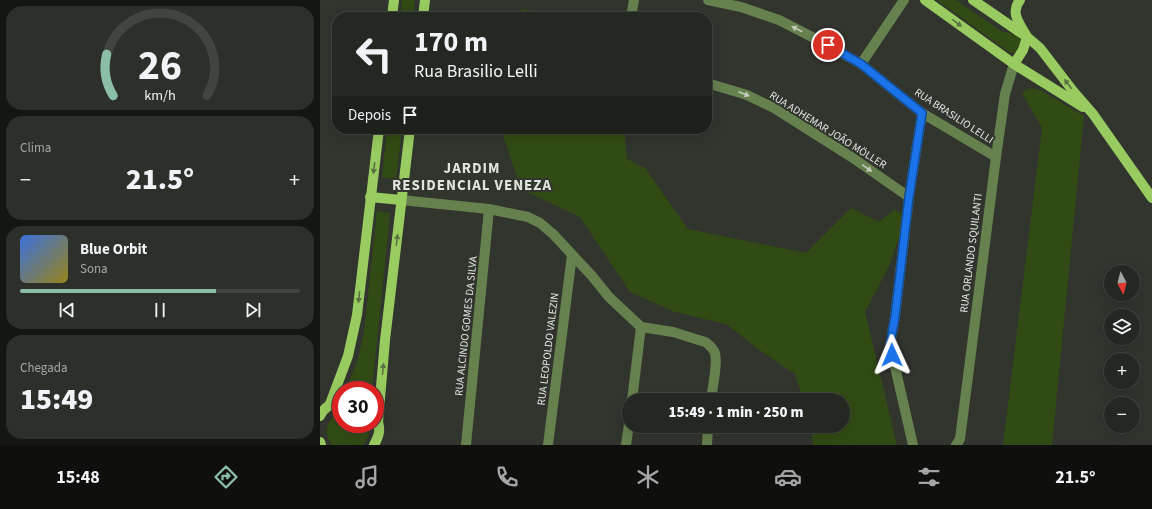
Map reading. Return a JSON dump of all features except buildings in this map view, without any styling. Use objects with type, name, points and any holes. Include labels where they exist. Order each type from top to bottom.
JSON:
[{"type":"main road","points":[[393,12],[394,0]]},
{"type":"main road","points":[[424,12],[425,0]]},
{"type":"main road","points":[[925,0],[1014,64],[1093,114]]},
{"type":"main road","points":[[973,0],[1027,37],[1040,48],[1093,114],[1152,198]]},
{"type":"main road","points":[[1014,64],[1023,50],[1027,37],[1015,17],[1014,9],[1020,0]]},
{"type":"main road","points":[[320,413],[330,404],[348,356],[357,315],[378,134]]},
{"type":"main road","points":[[381,381],[409,134]]},
{"type":"main road","points":[[370,196],[401,200]]},
{"type":"street","points":[[632,12],[634,0]]},
{"type":"street","name":"RUA BRASILIO LELLI","points":[[708,0],[741,7],[779,20],[816,39],[861,64],[922,113],[996,157]]},
{"type":"street","points":[[861,64],[904,0]]},
{"type":"street","name":"RUA ORLANDO SQUILANTI","points":[[956,445],[960,439],[1005,94],[1014,64]]},
{"type":"street","name":"RUA ADHEMAR JOÃO MÖLLER","points":[[712,84],[747,95],[774,108],[853,158],[909,197]]},
{"type":"street","points":[[913,445],[890,345],[895,317],[909,197],[922,113]]},
{"type":"street","points":[[401,200],[489,209],[528,217],[540,223],[553,234],[592,276],[609,297],[641,327],[679,333],[705,342],[711,347],[715,354],[716,361],[712,393]]},
{"type":"street","name":"RUA ALCINDO GOMES DA SILVA","points":[[466,445],[489,209]]},
{"type":"street","name":"RUA LEOPOLDO VALEZIN","points":[[548,445],[572,255]]},
{"type":"street","points":[[633,393],[641,327]]},
{"type":"street","points":[[626,445],[628,433]]},
{"type":"street","points":[[707,445],[708,433]]},
{"type":"green space","points":[[402,0],[415,0],[414,12],[401,12]]},
{"type":"green space","points":[[937,0],[956,0],[1001,31],[1017,35],[1021,40],[1019,50],[1013,53],[1009,52]]},
{"type":"green space","points":[[523,9],[536,12],[520,12]]},
{"type":"green space","points":[[1029,88],[1040,90],[1084,116],[1052,445],[1003,445],[1042,128],[1022,93]]},
{"type":"green space","points":[[386,134],[401,134],[396,180],[382,177]]},
{"type":"green space","points":[[503,134],[624,134],[627,159],[645,168],[688,229],[806,253],[851,208],[879,222],[894,210],[902,213],[899,237],[889,266],[865,312],[897,445],[813,445],[812,433],[850,433],[850,393],[801,393],[795,374],[758,349],[726,324],[675,312],[630,292],[580,217],[521,189]]},
{"type":"green space","points":[[377,211],[390,213],[373,381],[349,381],[358,359],[364,332]]},
{"type":"green space","points":[[332,417],[332,433],[368,433],[367,440],[363,445],[332,445],[327,435],[329,421]]},
{"type":"district","name":"JARDIM RESIDENCIAL VENEZA","points":[[472,176]]},
{"type":"route","points":[[828,45],[861,64],[922,113],[909,197],[895,317],[890,345],[892,355]]}]
